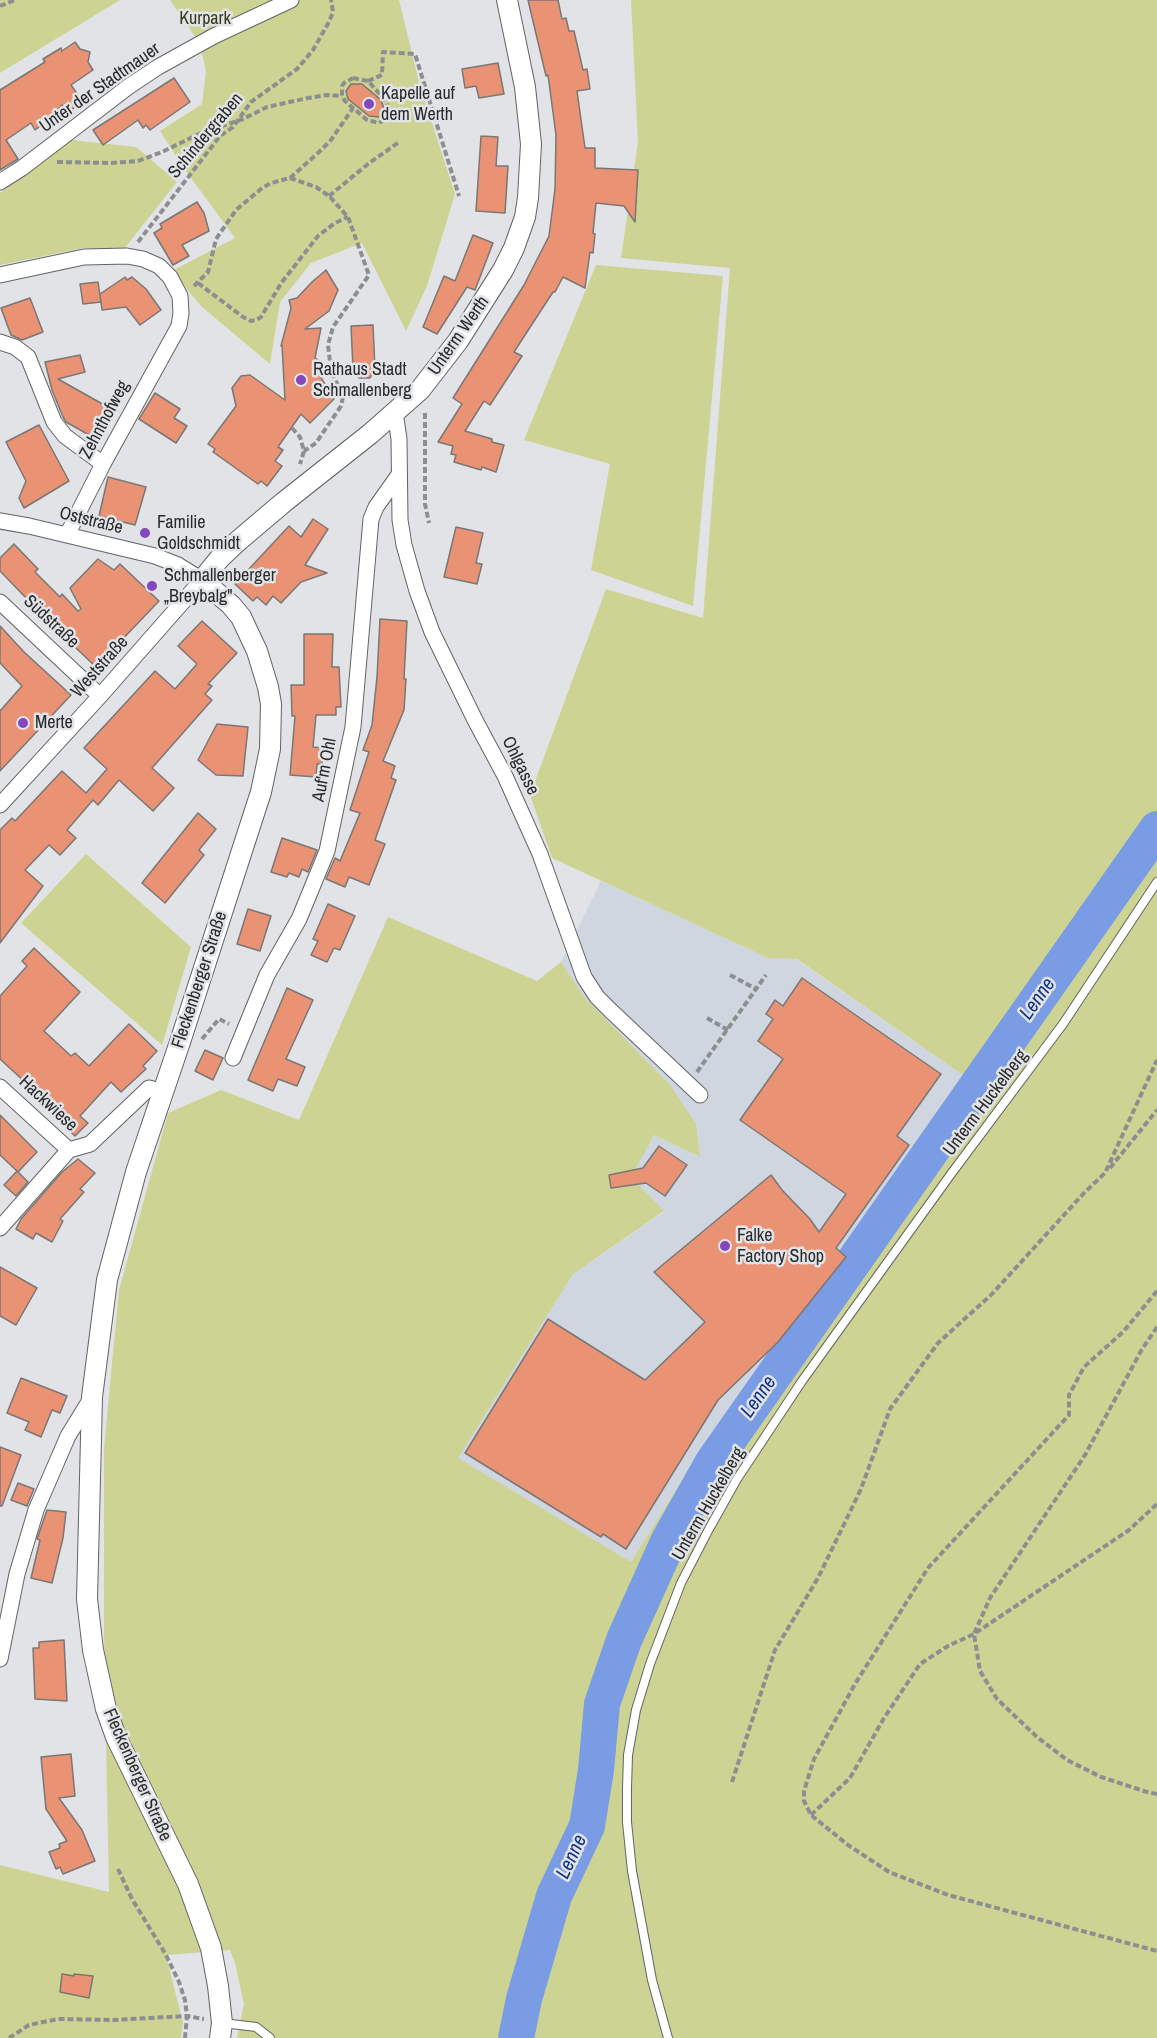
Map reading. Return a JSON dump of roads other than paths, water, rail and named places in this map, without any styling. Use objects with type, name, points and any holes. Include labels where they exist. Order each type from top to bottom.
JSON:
[{"type":"street","name":"Unter der Stadtmauer","points":[[0,182],[158,67],[214,36],[291,0]]},
{"type":"street","name":"Unterm Werth","points":[[202,580],[238,541],[414,395],[441,365],[488,297],[514,248],[525,217],[531,144],[525,87],[507,0]]},
{"type":"street","name":"Zehnthofweg","points":[[0,275],[84,257],[127,256],[143,259],[159,266],[170,277],[180,296],[180,326],[103,464],[68,535]]},
{"type":"street","points":[[0,342],[15,347],[28,357],[58,429],[73,444],[103,464]]},
{"type":"street","name":"Ohlgasse","points":[[395,412],[399,440],[398,506],[404,545],[423,608],[432,632],[505,776],[531,834],[584,977],[597,997],[700,1095]]},
{"type":"street","name":"Auf'm Ohl","points":[[232,1058],[267,975],[299,919],[327,851],[353,727],[370,519],[398,476]]},
{"type":"street","name":"Oststraße","points":[[0,521],[154,556],[178,565],[202,580]]},
{"type":"street","name":"Weststraße","points":[[0,805],[202,580]]},
{"type":"street","name":"Fleckenberger Straße","points":[[202,580],[231,605],[241,617],[264,669],[272,728],[270,749],[261,792],[136,1172],[107,1280],[92,1397],[87,1599],[96,1666],[106,1709],[116,1737],[188,1884],[211,1948],[218,1986],[221,2030]]},
{"type":"street","name":"Südstraße","points":[[0,602],[100,696]]},
{"type":"street","name":"Hackwiese","points":[[0,1087],[69,1150]]},
{"type":"street","points":[[0,1228],[69,1150],[90,1144],[149,1088],[163,1092]]},
{"type":"street","name":"Fleckenberger Straße","points":[[0,1659],[17,1574],[36,1510],[68,1436],[92,1397]]},
{"type":"lane","name":"Unterm Huckelberg","points":[[668,2038],[652,1980],[632,1871],[627,1822],[627,1788],[628,1755],[636,1710],[650,1664],[681,1583],[737,1479],[802,1381],[951,1174],[1063,1024],[1157,882]]},
{"type":"lane","points":[[221,2030],[256,2027],[270,2038]]},
{"type":"waterway","name":"Lenne","points":[[516,2038],[524,1999],[554,1896],[587,1826],[596,1770],[602,1704],[624,1640],[669,1540],[713,1462],[1157,829]]},
{"type":"place","name":"Kapelle auf dem Werth","points":[[369,104]]},
{"type":"place","name":"Rathaus Stadt Schmallenberg","points":[[301,380]]},
{"type":"place","name":"Familie Goldschmidt","points":[[145,533]]},
{"type":"place","name":"Schmallenberger „Breybalg\"","points":[[152,586]]},
{"type":"place","name":"Merte","points":[[23,723]]},
{"type":"place","name":"Falke Factory Shop","points":[[725,1246]]},
{"type":"park label","name":"Kurpark","points":[[205,19]]}]
